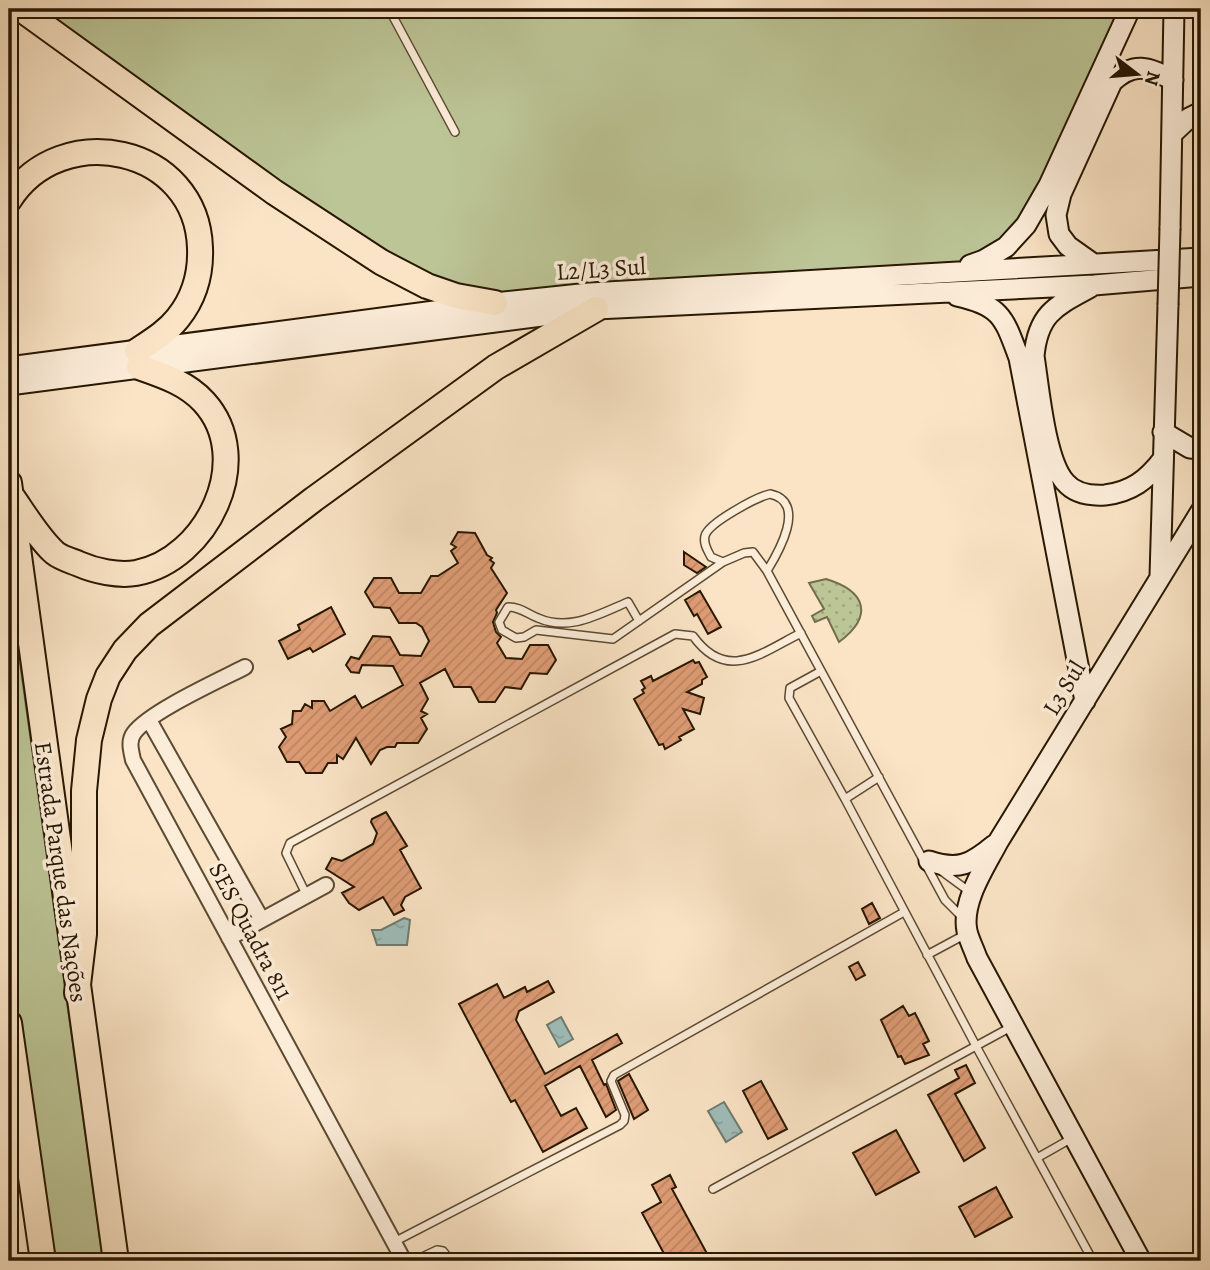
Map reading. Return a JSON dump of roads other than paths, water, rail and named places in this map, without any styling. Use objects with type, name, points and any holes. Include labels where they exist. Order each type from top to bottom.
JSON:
[{"type":"highway","points":[[21,9],[274,192],[381,262],[427,286],[456,296],[495,303]]},
{"type":"highway","points":[[9,200],[19,186],[44,167],[63,158],[92,152],[112,152],[139,159],[161,170],[173,181],[197,223],[200,239],[199,271],[187,305],[138,359],[189,389],[204,402],[214,415],[225,446],[226,465],[216,505],[201,530],[184,548],[161,563],[136,573],[95,571],[55,553],[9,488]]},
{"type":"highway","points":[[77,993],[84,934],[84,791],[89,740],[108,676],[125,650],[149,625],[314,499],[453,398],[514,355],[596,309]]},
{"type":"highway","name":"Estrada Parque das Nações","points":[[9,488],[116,1261]]},
{"type":"highway","points":[[9,1023],[43,1261]]},
{"type":"main road","points":[[946,272],[984,260],[1006,247],[1026,225],[1049,186],[1130,9]]},
{"type":"main road","points":[[1160,577],[1174,9]]},
{"type":"main road","points":[[1092,263],[1068,246],[1059,234],[1056,215],[1066,182],[1112,82],[1124,71],[1136,68],[1154,70],[1173,80]]},
{"type":"main road","points":[[1172,134],[1189,118],[1201,112]]},
{"type":"main road","name":"L2/L3 Sul","points":[[9,385],[138,359],[495,303],[590,292],[1201,258]]},
{"type":"main road","name":"L2/L3 Sul","points":[[9,368],[138,359],[596,309],[1094,285],[1201,276]]},
{"type":"main road","points":[[1094,285],[1049,314],[1041,323],[1035,339],[1034,356],[1055,464],[1064,481],[1076,491],[1094,496],[1119,493],[1139,485],[1163,459]]},
{"type":"main road","points":[[936,292],[977,300],[996,309],[1008,327],[1016,348],[1085,701]]},
{"type":"main road","points":[[1163,432],[1189,447],[1201,449]]},
{"type":"main road","name":"L3 Sul","points":[[967,927],[973,894],[998,842],[1201,511]]},
{"type":"main road","points":[[924,858],[947,865],[963,866],[998,842]]},
{"type":"main road","points":[[967,927],[977,958],[1141,1261]]},
{"type":"street","name":"SES Quadra 811","points":[[245,667],[149,720],[134,733],[130,743],[133,760],[404,1261]]},
{"type":"street","points":[[149,720],[262,920]]},
{"type":"street","points":[[229,937],[326,885]]},
{"type":"lane","points":[[389,9],[455,132]]},
{"type":"lane","points":[[723,562],[711,558],[705,543],[705,536],[711,526],[765,495],[775,495],[786,508],[788,531],[767,571]]},
{"type":"lane","points":[[639,621],[628,602],[574,623],[539,619],[519,607],[508,607],[499,622],[502,630],[516,638],[524,637],[537,629],[613,639],[639,621],[723,562],[753,552],[767,571],[945,900],[967,927],[927,955]]},
{"type":"lane","points":[[537,629],[539,619]]},
{"type":"lane","points":[[574,623],[578,635]]},
{"type":"lane","points":[[307,896],[286,853],[290,843],[675,634],[694,636],[705,653],[725,661],[743,662],[801,633]]},
{"type":"lane","points":[[821,671],[790,688],[789,698],[1093,1261]]},
{"type":"lane","points":[[845,799],[879,778]]},
{"type":"lane","points":[[924,858],[973,894]]},
{"type":"lane","points":[[394,1242],[620,1125],[625,1115],[611,1081],[614,1075],[904,912]]},
{"type":"lane","points":[[713,1189],[1015,1025]]},
{"type":"lane","points":[[1037,1158],[1074,1137]]},
{"type":"lane","points":[[414,1261],[436,1250],[443,1251],[451,1261]]},
{"type":"water","points":[[404,918],[410,920],[407,945],[377,945],[372,930],[381,930]]},
{"type":"water","points":[[561,1017],[573,1039],[559,1047],[547,1025]]},
{"type":"water","points":[[724,1102],[742,1132],[726,1142],[708,1111]]}]
